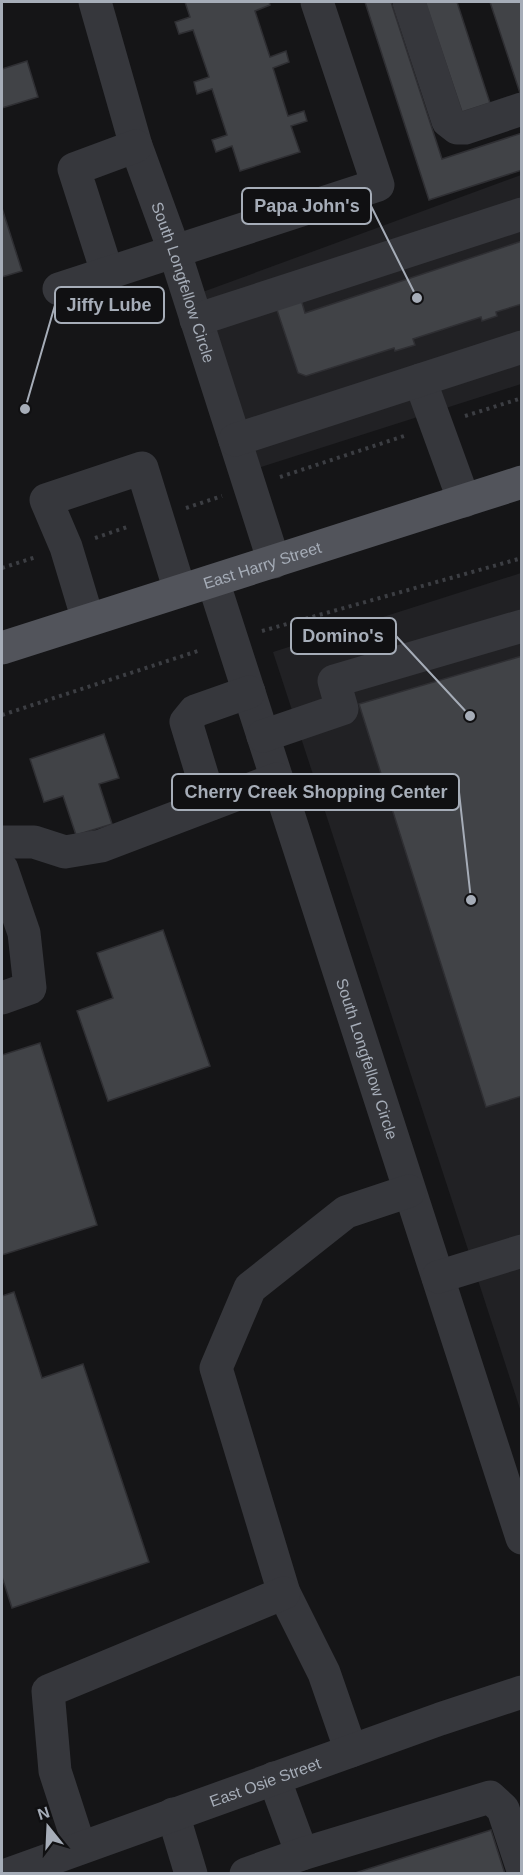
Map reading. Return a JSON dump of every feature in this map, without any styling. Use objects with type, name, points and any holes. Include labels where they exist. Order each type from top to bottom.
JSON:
[{"type":"main road","name":"East Harry Street","points":[[2,648],[522,482]]},
{"type":"street","name":"South Longfellow Circle","points":[[94,2],[136,146],[174,250],[274,562]]},
{"type":"street","points":[[59,289],[378,185],[317,2]]},
{"type":"street","points":[[409,2],[448,121],[457,128],[465,128],[522,108]]},
{"type":"street","points":[[107,272],[74,169],[136,146]]},
{"type":"street","points":[[196,320],[522,214]]},
{"type":"street","points":[[235,440],[522,347]]},
{"type":"street","points":[[420,380],[464,501]]},
{"type":"street","points":[[88,620],[66,547],[46,500],[142,468],[180,591]]},
{"type":"street","name":"South Longfellow Circle","points":[[213,581],[522,1538]]},
{"type":"street","points":[[263,736],[342,709],[334,681],[522,626]]},
{"type":"street","points":[[211,804],[186,722],[195,711],[249,692]]},
{"type":"street","points":[[2,842],[34,842],[66,852],[101,846],[277,779]]},
{"type":"street","points":[[2,869],[24,933],[30,988],[2,998]]},
{"type":"street","points":[[351,1751],[324,1673],[284,1593],[216,1368],[250,1288],[346,1212],[410,1191]]},
{"type":"street","points":[[438,1277],[522,1251]]},
{"type":"street","points":[[80,1848],[55,1771],[48,1691],[284,1593]]},
{"type":"street","name":"East Osie Street","points":[[9,1874],[274,1778],[522,1692]]},
{"type":"street","points":[[274,1778],[302,1854]]},
{"type":"street","points":[[246,1874],[302,1854],[490,1797],[503,1809],[522,1867]]},
{"type":"street","points":[[173,1814],[191,1874]]},
{"type":"shaded area","points":[[521,175],[521,384],[245,472],[189,297]]},
{"type":"shaded area","points":[[521,573],[521,1412],[273,652]]},
{"type":"building","points":[[185,2],[269,2],[270,5],[255,11],[270,57],[286,51],[289,62],[273,68],[288,116],[304,111],[307,121],[291,126],[300,152],[240,171],[232,146],[216,152],[212,140],[227,135],[212,89],[197,94],[194,82],[209,77],[193,30],[179,34],[175,22],[190,17]]},
{"type":"building","points":[[365,2],[391,2],[442,159],[522,133],[522,170],[429,200]]},
{"type":"building","points":[[425,2],[457,2],[490,103],[462,112]]},
{"type":"building","points":[[490,2],[522,2],[522,93],[520,93]]},
{"type":"building","points":[[27,61],[38,97],[2,108],[2,69]]},
{"type":"building","points":[[2,208],[22,271],[2,277]]},
{"type":"building","points":[[522,241],[522,304],[496,312],[497,316],[482,321],[481,317],[413,339],[415,345],[395,351],[394,348],[306,376],[298,373],[275,304],[300,296],[305,313]]},
{"type":"building","points":[[522,656],[522,1096],[486,1107],[359,704]]},
{"type":"building","points":[[104,734],[119,778],[99,784],[112,824],[76,835],[63,796],[44,802],[30,759]]},
{"type":"building","points":[[163,930],[210,1066],[108,1101],[77,1011],[113,998],[97,953]]},
{"type":"building","points":[[40,1043],[97,1225],[2,1255],[2,1055]]},
{"type":"building","points":[[14,1292],[42,1378],[83,1364],[149,1562],[12,1608],[2,1577],[2,1296]]},
{"type":"building","points":[[491,1830],[505,1874],[352,1874]]},
{"type":"place","name":"Papa John's","points":[[417,298]]},
{"type":"place","name":"Jiffy Lube","points":[[25,409]]},
{"type":"place","name":"Domino's","points":[[470,716]]},
{"type":"place","name":"Cherry Creek Shopping Center","points":[[471,900]]}]
